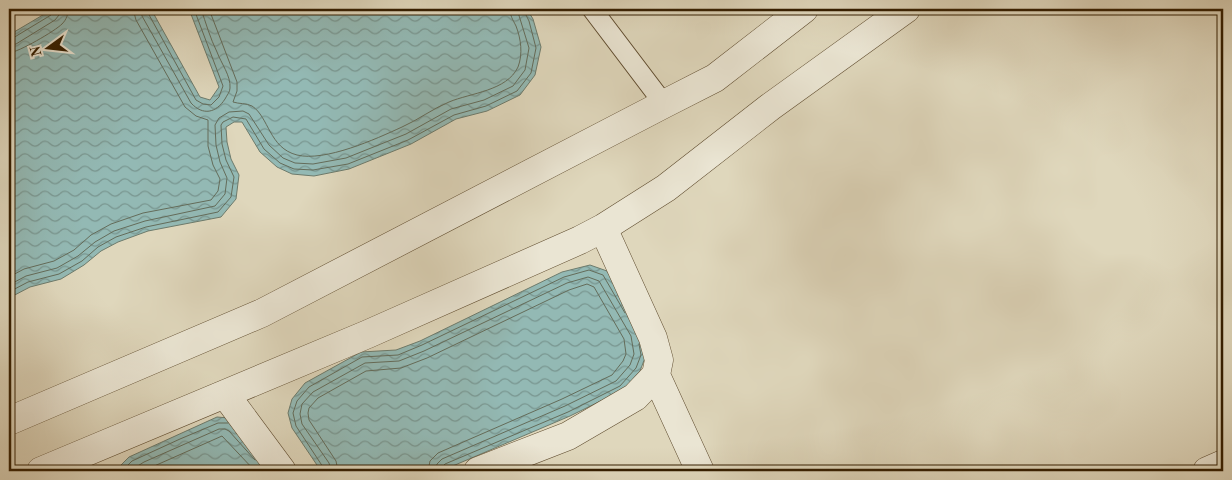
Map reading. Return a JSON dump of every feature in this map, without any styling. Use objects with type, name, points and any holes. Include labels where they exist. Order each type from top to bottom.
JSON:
[{"type":"street","points":[[9,421],[262,313],[715,78],[804,9]]},
{"type":"street","points":[[41,471],[368,334],[603,228],[666,188],[770,107],[906,9]]},
{"type":"street","points":[[478,471],[568,436],[635,397],[656,375],[659,360],[653,338],[603,228]]},
{"type":"street","points":[[656,375],[700,471]]},
{"type":"street","points":[[225,394],[282,471]]},
{"type":"street","points":[[1206,471],[1223,464]]},
{"type":"lane","points":[[592,9],[664,104]]},
{"type":"water","points":[[53,9],[151,9],[200,97],[210,100],[219,87],[189,9],[527,9],[533,19],[541,47],[535,75],[520,95],[487,111],[456,119],[411,144],[349,169],[314,176],[292,174],[277,167],[260,152],[242,122],[234,122],[226,127],[231,159],[239,175],[236,199],[221,217],[148,231],[118,242],[101,251],[84,265],[61,279],[30,287],[9,298],[9,35]]},
{"type":"water","points":[[590,265],[607,271],[642,332],[646,355],[640,371],[623,390],[570,416],[441,471],[321,471],[292,428],[288,413],[292,399],[305,383],[361,352],[396,350],[420,341],[562,272]]},
{"type":"water","points":[[217,417],[229,418],[281,471],[115,471],[129,457]]}]
